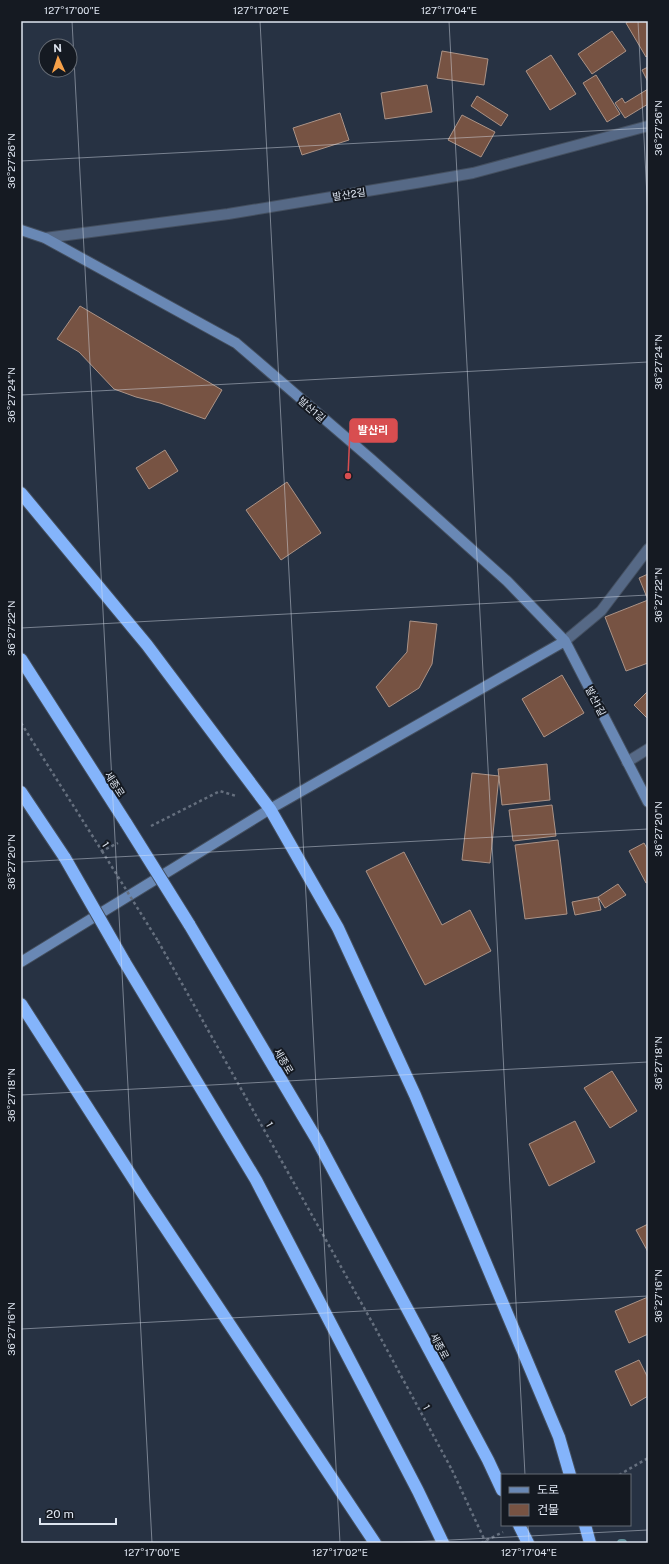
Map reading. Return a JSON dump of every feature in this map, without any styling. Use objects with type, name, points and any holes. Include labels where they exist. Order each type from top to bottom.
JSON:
[{"type":"highway","points":[[21,493],[147,645],[270,809],[338,928],[418,1102],[558,1438],[570,1474]]},
{"type":"highway","name":"세종로","points":[[21,659],[189,924],[317,1140],[488,1460],[501,1488]]},
{"type":"highway","points":[[21,792],[65,858],[124,961],[256,1180],[418,1491],[443,1543]]},
{"type":"highway","points":[[21,1004],[145,1197],[375,1543]]},
{"type":"highway","points":[[520,1526],[528,1543]]},
{"type":"highway","points":[[585,1526],[590,1543]]},
{"type":"street","name":"발산2길","points":[[45,238],[228,214],[473,173],[648,126]]},
{"type":"street","name":"발산1길","points":[[21,230],[45,238],[236,343],[371,459],[507,580],[565,641],[648,802]]},
{"type":"street","points":[[21,962],[270,809],[565,641],[601,611],[648,549]]},
{"type":"street","points":[[627,762],[648,749]]},
{"type":"path","name":"1","points":[[21,723],[158,941],[372,1322],[452,1470],[486,1543]]},
{"type":"path","points":[[150,826],[220,791],[270,809]]},
{"type":"path","points":[[102,852],[123,841]]},
{"type":"path","points":[[621,1474],[648,1458]]},
{"type":"path","points":[[481,1543],[506,1531]]},
{"type":"building","points":[[629,21],[648,21],[648,55],[646,57],[626,23]]},
{"type":"building","points":[[612,31],[626,51],[592,74],[578,54]]},
{"type":"building","points":[[442,51],[488,59],[484,85],[437,78]]},
{"type":"building","points":[[551,55],[576,94],[550,110],[526,71]]},
{"type":"building","points":[[648,67],[648,82],[642,70]]},
{"type":"building","points":[[596,75],[620,114],[607,122],[583,83]]},
{"type":"building","points":[[427,85],[432,112],[385,119],[381,93]]},
{"type":"building","points":[[648,89],[648,104],[625,118],[615,103],[622,98],[625,103]]},
{"type":"building","points":[[477,96],[508,115],[501,126],[471,106]]},
{"type":"building","points":[[340,113],[349,140],[302,155],[293,128]]},
{"type":"building","points":[[462,115],[495,132],[481,157],[448,140]]},
{"type":"building","points":[[80,306],[222,390],[205,419],[114,389],[79,352],[57,339]]},
{"type":"building","points":[[165,450],[178,471],[149,489],[136,468]]},
{"type":"building","points":[[287,482],[321,533],[281,560],[246,510]]},
{"type":"building","points":[[648,574],[648,600],[639,578]]},
{"type":"building","points":[[648,600],[648,663],[626,671],[605,617]]},
{"type":"building","points":[[410,621],[437,624],[432,664],[419,688],[389,707],[376,687],[407,652]]},
{"type":"building","points":[[562,675],[584,713],[544,737],[522,699]]},
{"type":"building","points":[[648,691],[648,719],[634,705]]},
{"type":"building","points":[[547,764],[550,800],[502,805],[498,769]]},
{"type":"building","points":[[472,773],[499,776],[490,863],[462,860]]},
{"type":"building","points":[[552,805],[556,836],[513,841],[509,810]]},
{"type":"building","points":[[558,840],[567,914],[525,919],[515,845]]},
{"type":"building","points":[[644,843],[648,850],[648,882],[646,883],[629,851]]},
{"type":"building","points":[[404,852],[442,925],[470,910],[491,951],[425,985],[366,871]]},
{"type":"building","points":[[618,884],[626,895],[605,908],[598,897]]},
{"type":"building","points":[[598,897],[601,910],[575,915],[572,902]]},
{"type":"building","points":[[612,1071],[637,1111],[610,1128],[584,1088]]},
{"type":"building","points":[[575,1121],[595,1162],[549,1186],[529,1144]]},
{"type":"building","points":[[648,1224],[648,1252],[636,1230]]},
{"type":"building","points":[[648,1297],[648,1334],[629,1343],[615,1311]]},
{"type":"building","points":[[639,1360],[648,1378],[648,1396],[631,1406],[615,1371]]},
{"type":"place","name":"발산리","points":[[348,476]]}]
